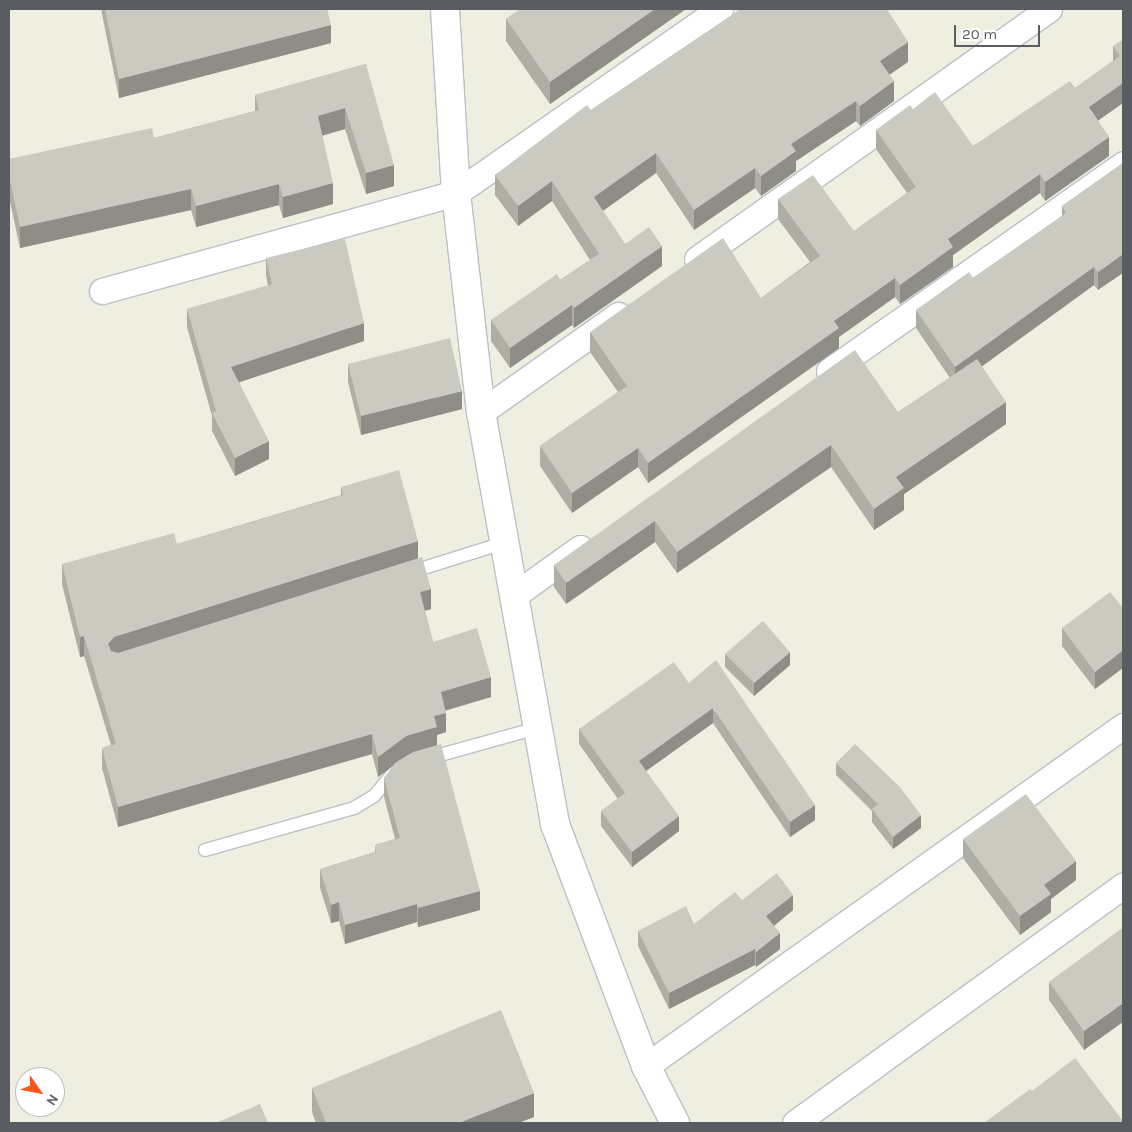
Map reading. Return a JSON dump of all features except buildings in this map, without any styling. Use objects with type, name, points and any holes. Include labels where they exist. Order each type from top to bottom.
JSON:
[{"type":"street","points":[[445,9],[456,193],[481,412],[516,594],[537,728],[555,824],[646,1066],[675,1123]]},
{"type":"street","points":[[102,291],[456,193],[720,9]]},
{"type":"street","points":[[676,274],[1049,9]]},
{"type":"street","points":[[806,388],[1123,164]]},
{"type":"street","points":[[481,412],[635,302]]},
{"type":"street","points":[[516,594],[597,537]]},
{"type":"street","points":[[646,1066],[1123,726]]},
{"type":"street","points":[[795,1123],[1123,886]]},
{"type":"lane","points":[[401,575],[506,542]]},
{"type":"lane","points":[[419,761],[537,728]]},
{"type":"lane","points":[[204,850],[354,808],[374,796],[389,776],[403,766]]}]
